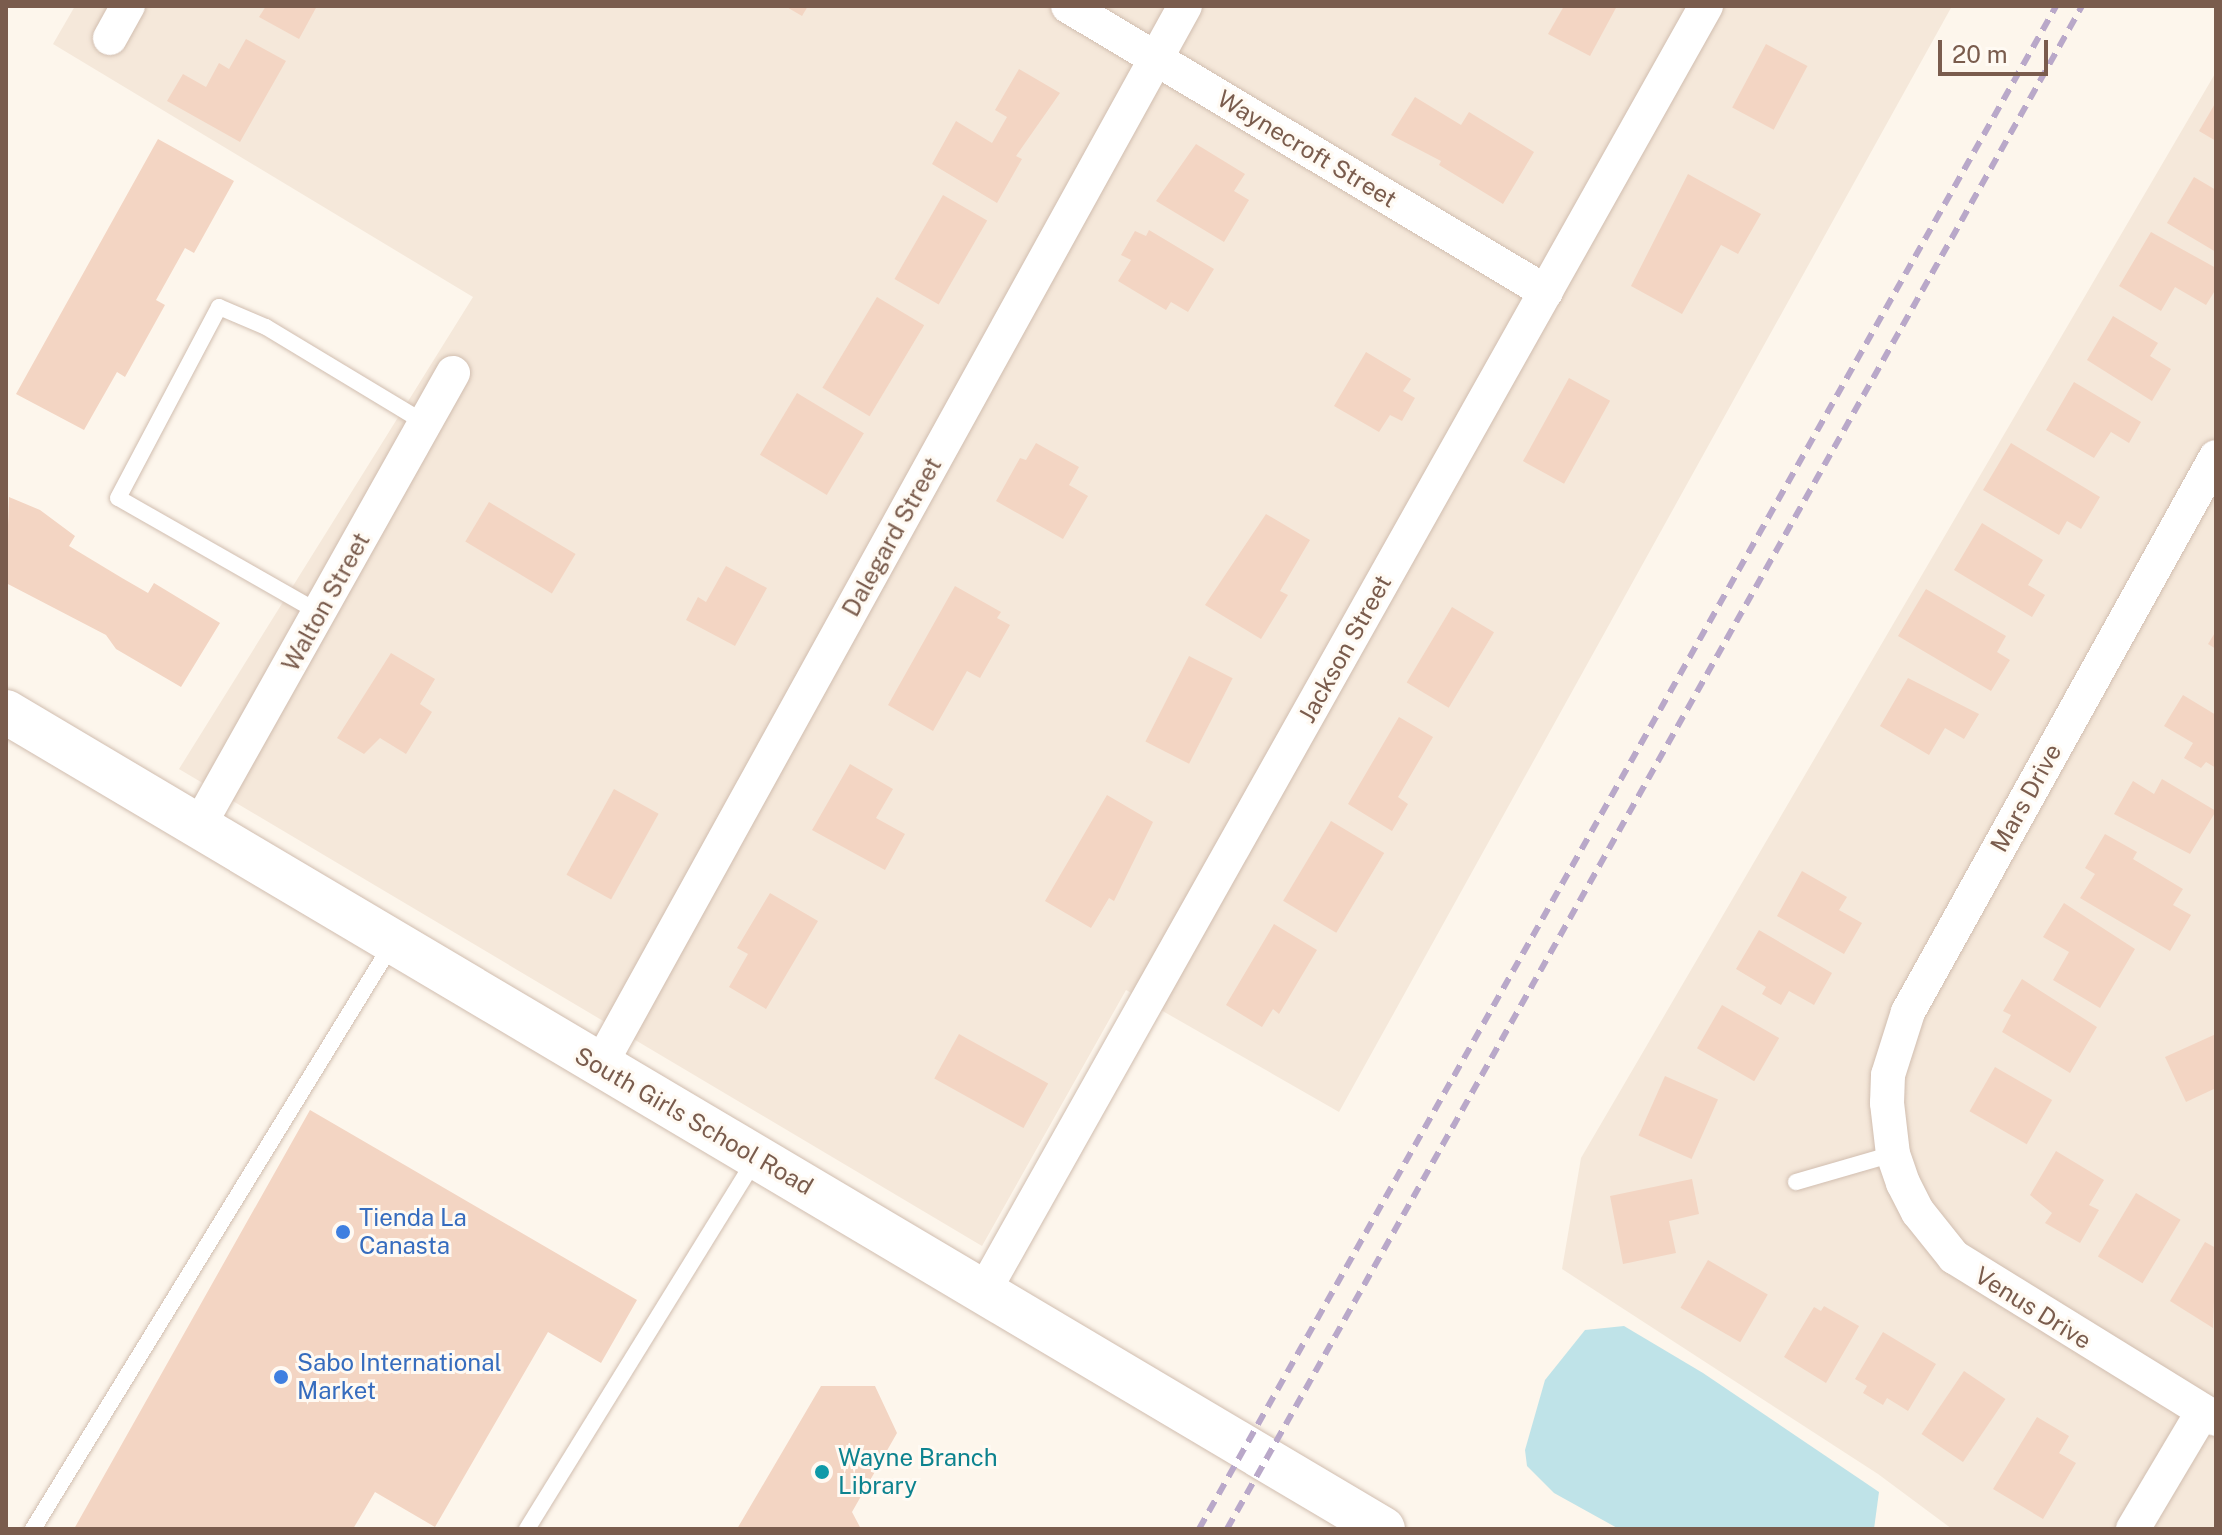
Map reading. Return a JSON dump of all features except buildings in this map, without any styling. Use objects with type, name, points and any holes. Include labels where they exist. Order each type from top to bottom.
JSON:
[{"type":"main road","name":"South Girls School Road","points":[[10,722],[984,1291],[1383,1529]]},
{"type":"street","points":[[110,38],[128,6]]},
{"type":"street","name":"Waynecroft Street","points":[[1068,6],[1546,292]]},
{"type":"street","name":"Dalegard Street","points":[[599,1067],[1185,6]]},
{"type":"street","name":"Jackson Street","points":[[984,1291],[1706,6]]},
{"type":"street","name":"Walton Street","points":[[197,829],[453,373]]},
{"type":"street","name":"Mars Drive","points":[[1893,1154],[1888,1075],[1908,1012],[2216,457]]},
{"type":"street","name":"Venus Drive","points":[[1893,1154],[1918,1212],[1963,1264],[2210,1415]]},
{"type":"street","points":[[2133,1529],[2210,1415]]},
{"type":"lane","points":[[320,613],[118,498],[219,307],[266,327],[425,423]]},
{"type":"lane","points":[[33,1529],[392,944]]},
{"type":"lane","points":[[1796,1182],[1893,1154]]},
{"type":"lane","points":[[527,1529],[756,1158]]},
{"type":"shaded area","points":[[75,6],[1952,6],[1339,1112],[1126,990],[982,1246],[179,769],[473,297],[53,44]]},
{"type":"shaded area","points":[[2216,72],[2216,1529],[1952,1529],[1878,1474],[1562,1269],[1581,1158]]},
{"type":"water","points":[[1624,1326],[1703,1373],[1879,1492],[1874,1529],[1619,1529],[1554,1493],[1527,1466],[1525,1450],[1545,1380],[1585,1330]]},
{"type":"railway","points":[[1199,1529],[2056,6]]},
{"type":"railway","points":[[1227,1529],[2082,6]]},
{"type":"place","name":"Tienda La Canasta","points":[[343,1232]]},
{"type":"place","name":"Sabo International Market","points":[[281,1377]]},
{"type":"place","name":"Wayne Branch Library","points":[[822,1472]]}]
